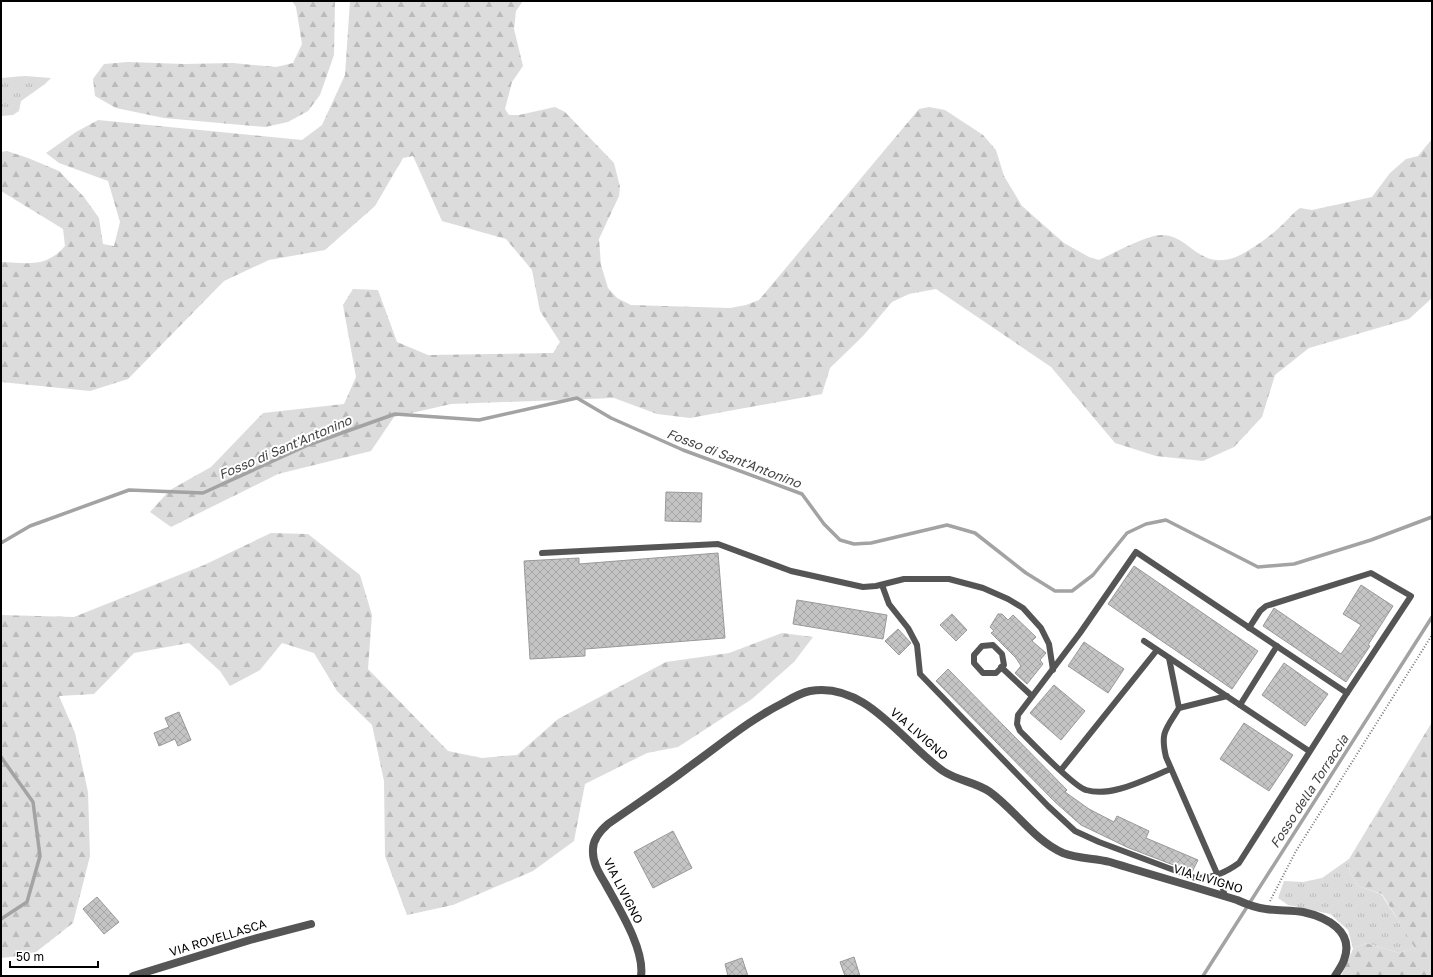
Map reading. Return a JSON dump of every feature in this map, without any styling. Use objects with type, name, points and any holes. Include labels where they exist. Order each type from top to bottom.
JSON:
[{"type":"street","name":"VIA LIVIGNO","points":[[642,976],[640,953],[594,859],[592,850],[596,837],[608,824],[675,778],[765,712],[801,693],[811,691],[834,691],[846,693],[873,709],[931,762],[950,775],[985,789],[1044,841],[1057,850],[1069,855],[1107,862],[1237,900],[1254,907],[1302,912],[1320,916],[1331,921],[1344,936],[1346,954],[1335,976]]},
{"type":"street","name":"VIA ROVELLASCA","points":[[133,976],[250,940],[311,924]]},
{"type":"lane","points":[[542,553],[718,544],[791,570],[863,587],[904,580],[949,579],[983,588],[1008,598],[1023,608],[1041,628],[1049,644],[1052,670]]},
{"type":"lane","points":[[1171,769],[1123,788],[1095,792],[1085,790],[1080,788],[1020,731],[1018,724],[1018,715],[1080,633],[1136,552],[1347,693]]},
{"type":"lane","points":[[882,584],[889,604],[908,628],[917,645],[920,674],[1048,806],[1075,831],[1099,842],[1196,878],[1207,878],[1218,875],[1239,863],[1309,751],[1410,596],[1371,573],[1266,606],[1260,610],[1249,628]]},
{"type":"lane","points":[[1144,641],[1309,751]]},
{"type":"lane","points":[[982,646],[993,646],[1002,654],[1004,665],[1001,667],[996,673],[983,673],[974,663],[974,655],[982,646]]},
{"type":"lane","points":[[1240,705],[1277,646]]},
{"type":"lane","points":[[1061,770],[1157,650]]},
{"type":"lane","points":[[1169,658],[1179,708]]},
{"type":"lane","points":[[1001,667],[1032,696]]},
{"type":"lane","points":[[1225,897],[1218,875],[1166,757],[1163,740],[1165,730],[1179,708],[1227,696]]},
{"type":"path","points":[[1266,909],[1296,851],[1432,635]]},
{"type":"green space","points":[[292,1],[335,1],[334,55],[320,95],[308,111],[288,122],[265,127],[164,118],[116,108],[95,96],[93,79],[104,64],[128,62],[184,64],[233,63],[276,67],[293,63],[302,44],[296,7]]},
{"type":"green space","points":[[350,1],[523,1],[516,11],[514,29],[523,66],[512,82],[505,109],[509,115],[519,115],[555,107],[565,112],[614,163],[620,187],[619,196],[599,239],[601,265],[608,288],[617,298],[631,305],[730,308],[746,305],[759,300],[919,109],[929,107],[945,110],[983,135],[996,150],[1004,176],[1022,206],[1064,243],[1089,257],[1099,260],[1139,241],[1161,235],[1180,240],[1203,256],[1212,259],[1223,260],[1236,257],[1270,236],[1300,208],[1312,210],[1372,197],[1390,173],[1406,159],[1418,156],[1432,139],[1432,298],[1409,319],[1309,348],[1275,375],[1262,417],[1234,447],[1203,461],[1156,456],[1115,443],[1051,367],[936,289],[909,294],[892,302],[863,336],[830,368],[822,394],[690,418],[657,414],[614,398],[451,404],[394,417],[371,451],[278,474],[171,527],[150,512],[170,490],[211,467],[263,413],[344,404],[356,377],[343,305],[353,289],[378,290],[397,342],[428,355],[553,353],[560,342],[540,311],[532,270],[506,239],[442,221],[413,156],[403,158],[375,206],[325,250],[269,260],[224,281],[128,379],[90,391],[1,382],[1,262],[36,263],[44,261],[58,253],[65,246],[63,229],[1,191],[1,152],[7,151],[59,171],[84,197],[99,218],[103,244],[114,246],[120,222],[108,181],[59,163],[46,153],[76,132],[98,120],[302,140],[322,125],[345,75]]},
{"type":"green space","points":[[25,76],[51,78],[21,101],[19,111],[13,115],[1,116],[1,78]]},
{"type":"green space","points":[[271,533],[308,534],[360,575],[372,615],[368,669],[448,751],[482,758],[517,755],[558,719],[666,662],[729,653],[782,633],[813,637],[794,662],[752,699],[678,747],[647,753],[585,784],[574,841],[533,871],[453,905],[407,915],[385,856],[384,781],[372,725],[337,691],[314,653],[282,643],[260,670],[230,686],[220,671],[189,643],[134,653],[94,694],[59,696],[75,733],[88,792],[90,856],[73,923],[36,952],[1,958],[1,615],[74,617],[204,565]]},
{"type":"green space","points":[[1432,722],[1432,976],[1341,976],[1353,949],[1366,943],[1399,953],[1415,948],[1382,894],[1358,886],[1350,873],[1349,859]]},
{"type":"green space","points":[[1349,859],[1350,873],[1358,886],[1381,894],[1416,948],[1399,953],[1366,943],[1353,949],[1348,930],[1330,914],[1288,905],[1278,898],[1284,881],[1303,882],[1322,878]]},
{"type":"building","points":[[666,492],[702,493],[701,522],[665,521]]},
{"type":"building","points":[[718,553],[725,638],[585,649],[585,656],[530,659],[524,561],[579,558],[579,564]]},
{"type":"building","points":[[1134,566],[1258,651],[1232,689],[1108,604]]},
{"type":"building","points":[[1361,585],[1393,606],[1368,645],[1370,646],[1346,682],[1263,626],[1274,608],[1341,654],[1361,625],[1343,614]]},
{"type":"building","points":[[797,600],[887,615],[883,639],[793,624]]},
{"type":"building","points":[[952,614],[967,630],[956,641],[940,625]]},
{"type":"building","points":[[998,614],[1002,614],[1008,620],[1013,615],[1036,637],[1032,641],[1046,653],[1040,660],[1043,664],[1027,684],[1015,673],[1021,666],[1016,658],[991,633],[994,631],[990,627]]},
{"type":"building","points":[[898,629],[911,643],[899,655],[885,641]]},
{"type":"building","points":[[1084,642],[1124,669],[1108,693],[1068,666]]},
{"type":"building","points":[[1284,663],[1328,694],[1305,726],[1262,695]]},
{"type":"building","points":[[948,669],[1067,790],[1065,792],[1089,809],[1114,822],[1117,816],[1149,831],[1146,838],[1198,860],[1192,872],[1129,848],[1081,825],[1055,802],[936,681]]},
{"type":"building","points":[[1054,685],[1085,711],[1061,740],[1030,713]]},
{"type":"building","points":[[179,712],[191,740],[178,746],[175,739],[159,746],[154,733],[169,727],[165,718]]},
{"type":"building","points":[[1244,723],[1293,755],[1269,791],[1220,759]]},
{"type":"building","points":[[673,831],[692,868],[653,888],[634,852]]},
{"type":"building","points":[[97,897],[119,922],[104,934],[83,909]]},
{"type":"building","points":[[854,957],[860,976],[845,976],[840,962]]},
{"type":"building","points":[[742,958],[748,976],[728,976],[725,964]]},
{"type":"waterway","name":"Fosso di Sant'Antonino","points":[[1,543],[30,526],[129,490],[203,493],[308,445],[395,414],[479,420],[577,398],[611,418],[683,450],[802,494],[824,524],[840,540],[854,544],[871,543],[947,525],[975,533],[1026,573],[1055,591],[1072,591],[1093,575],[1127,533],[1146,524],[1166,520],[1258,567],[1294,564],[1371,540],[1432,517]]},
{"type":"waterway","name":"Fosso della Torraccia","points":[[1203,976],[1432,617]]},
{"type":"waterway","name":"Fosso di Sant'Antonino","points":[[1,757],[33,802],[40,856],[27,902],[1,919]]}]
